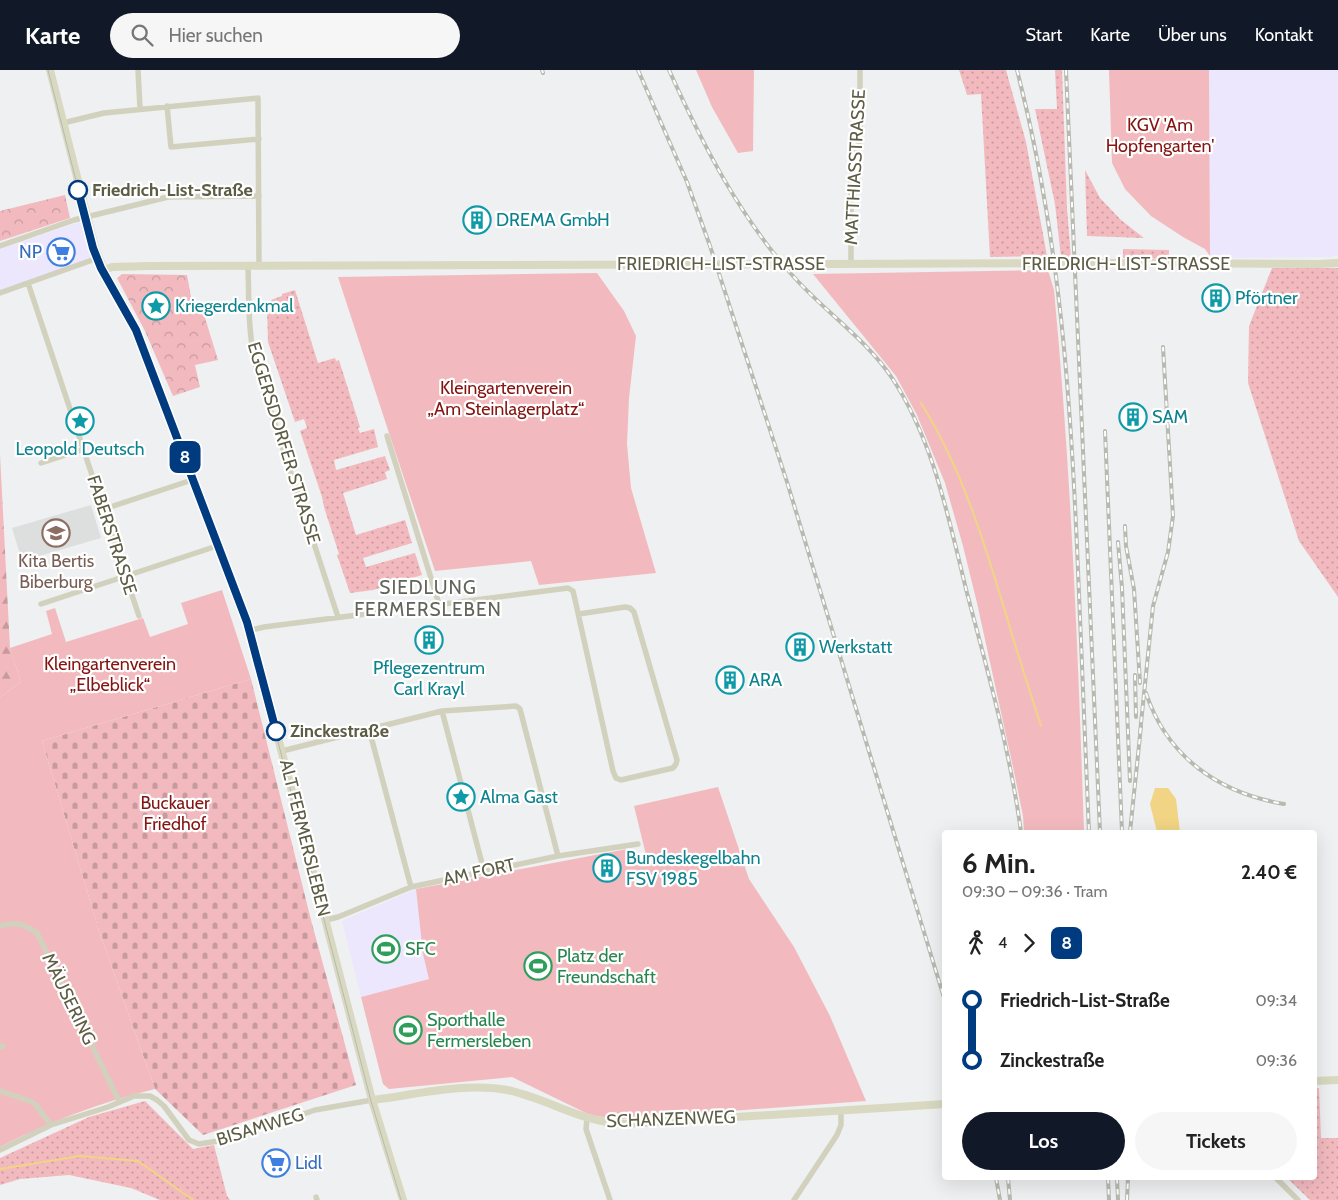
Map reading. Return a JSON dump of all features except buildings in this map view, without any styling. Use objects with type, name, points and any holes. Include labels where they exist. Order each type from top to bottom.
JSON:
[{"type":"main road","name":"ALT FERMERSLEBEN","points":[[50,70],[98,258],[138,330],[251,630],[372,1100],[403,1200]]},
{"type":"main road","name":"FRIEDRICH-LIST-STRASSE","points":[[104,270],[122,266],[1338,263]]},
{"type":"main road","points":[[1317,1081],[1338,1080]]},
{"type":"main road","name":"SCHANZENWEG","points":[[372,1100],[460,1089],[492,1088],[525,1095],[587,1119],[609,1123],[632,1124],[942,1104]]},
{"type":"street","points":[[138,70],[140,108]]},
{"type":"street","name":"MATTHIASSTRASSE","points":[[851,264],[851,175],[860,138],[860,70]]},
{"type":"street","points":[[63,122],[104,113],[140,108],[258,98],[259,266]]},
{"type":"street","points":[[167,106],[171,147],[259,139]]},
{"type":"street","points":[[0,246],[54,226],[168,197],[259,196]]},
{"type":"street","points":[[0,293],[98,258]]},
{"type":"street","name":"EGGERSDORFER STRASSE","points":[[248,266],[251,345],[338,617]]},
{"type":"street","name":"FABERSTRASSE","points":[[28,283],[139,616]]},
{"type":"street","points":[[387,436],[439,604]]},
{"type":"street","points":[[41,463],[84,449]]},
{"type":"street","points":[[104,509],[195,479]]},
{"type":"street","points":[[41,604],[220,545]]},
{"type":"street","points":[[251,630],[264,626],[568,588],[573,591],[579,614],[616,778],[621,780],[673,768],[677,760],[634,612],[630,608],[625,607],[579,614]]},
{"type":"street","points":[[282,751],[442,711],[516,706],[518,707],[558,856]]},
{"type":"street","points":[[442,711],[484,871]]},
{"type":"street","points":[[369,729],[411,887]]},
{"type":"street","name":"AM FORT","points":[[326,920],[338,918],[411,887],[558,856],[638,844]]},
{"type":"street","name":"MÄUSERING","points":[[0,926],[8,923],[20,923],[38,932],[119,1101]]},
{"type":"street","points":[[0,1091],[35,1104],[50,1124]]},
{"type":"street","name":"BISAMWEG","points":[[0,1150],[50,1124],[108,1107],[134,1096],[150,1096],[157,1100],[164,1106],[189,1140],[200,1144],[231,1139],[315,1110],[372,1100]]},
{"type":"street","points":[[794,1200],[837,1135],[841,1125],[841,1111]]},
{"type":"street","points":[[587,1119],[586,1129],[610,1200]]},
{"type":"street","points":[[1278,1180],[1298,1200]]},
{"type":"shaded area","points":[[1209,70],[1338,70],[1338,255],[1330,257],[1210,258]]},
{"type":"shaded area","points":[[80,222],[92,258],[0,292],[0,249]]},
{"type":"shaded area","name":"Kita Bertis Biberburg","points":[[91,505],[101,538],[22,561],[12,528]]},
{"type":"shaded area","points":[[1155,788],[1168,788],[1176,799],[1180,830],[1156,830],[1150,804]]},
{"type":"shaded area","points":[[416,889],[423,954],[430,979],[361,997],[342,921]]},
{"type":"green space","points":[[696,70],[754,70],[753,151],[738,153],[712,107]]},
{"type":"green space","points":[[959,70],[1006,70],[1026,142],[1047,256],[990,257],[981,94],[967,95]]},
{"type":"green space","points":[[1055,70],[1062,70],[1067,209],[1071,257],[1061,257],[1055,204],[1035,109],[1057,109]]},
{"type":"green space","name":"KGV 'Am Hopfengarten'","points":[[1109,70],[1209,70],[1210,256],[1205,249],[1151,216],[1125,189],[1112,163]]},
{"type":"green space","points":[[1085,170],[1100,198],[1121,220],[1144,238],[1087,236]]},
{"type":"green space","points":[[65,195],[70,218],[0,241],[0,211]]},
{"type":"green space","points":[[1123,249],[1169,250],[1169,259],[1123,258]]},
{"type":"green space","points":[[1272,268],[1338,268],[1338,597],[1299,541],[1248,383],[1249,326]]},
{"type":"green space","points":[[1048,270],[1054,290],[1069,493],[1084,830],[1024,830],[1023,816],[1013,767],[977,603],[945,483],[917,415],[896,376],[813,274]]},
{"type":"green space","name":"Kleingartenverein „Am Steinlagerplatz“","points":[[597,273],[624,311],[636,336],[629,398],[627,444],[631,488],[656,573],[539,585],[531,561],[435,571],[338,277]]},
{"type":"green space","points":[[122,274],[187,275],[193,308],[202,308],[218,360],[195,365],[200,387],[173,396],[145,331],[117,278]]},
{"type":"green space","points":[[295,290],[318,363],[335,358],[336,361],[339,360],[360,427],[358,428],[360,433],[374,429],[378,447],[334,460],[336,470],[385,456],[390,470],[385,472],[387,479],[343,493],[356,535],[405,520],[412,543],[363,558],[366,567],[415,553],[422,575],[373,590],[350,593],[337,555],[339,554],[322,497],[300,431],[307,428],[304,419],[295,422],[268,342],[267,305],[271,305],[271,300],[282,296],[282,294]]},
{"type":"green space","points":[[0,454],[10,648],[21,682],[0,697]]},
{"type":"green space","name":"Kleingartenverein „Elbeblick“","points":[[222,590],[251,679],[42,741],[99,931],[155,1089],[115,1100],[76,1114],[37,1129],[0,1147],[0,697],[21,682],[10,648],[52,634],[46,611],[55,608],[66,642],[143,618],[150,637],[188,624],[181,603]]},
{"type":"green space","name":"Buckauer Friedhof","points":[[251,679],[311,920],[356,1085],[203,1135],[155,1089],[99,931],[42,741]]},
{"type":"green space","points":[[718,787],[749,879],[794,947],[830,1016],[866,1101],[621,1119],[586,1113],[512,1077],[389,1089],[383,1084],[361,997],[429,979],[423,954],[416,889],[627,849],[628,855],[639,859],[646,855],[634,806]]},
{"type":"green space","points":[[1317,1088],[1319,1088],[1321,1138],[1338,1138],[1338,1200],[1310,1200],[1289,1180],[1317,1180]]},
{"type":"green space","points":[[145,1101],[193,1149],[214,1145],[227,1196],[230,1200],[160,1200],[131,1188],[69,1175],[20,1179],[0,1185],[0,1158],[89,1117]]},
{"type":"waterway","points":[[921,403],[949,455],[972,509],[1041,726]]},
{"type":"waterway","points":[[0,1169],[80,1156],[138,1161],[193,1200]]},
{"type":"tram line","points":[[48,70],[93,248],[101,269],[136,330],[247,622],[371,1101],[401,1200]]},
{"type":"tram line","name":"8","points":[[78,190],[93,248],[101,268],[136,330],[247,622],[276,731]]},
{"type":"railway","points":[[638,70],[687,182],[710,246],[787,482],[942,991]]},
{"type":"railway","points":[[669,70],[708,151],[755,229],[805,289],[870,350],[892,378],[907,402],[939,482],[1005,742],[1021,830]]},
{"type":"railway","points":[[1017,70],[1032,132],[1044,195],[1061,318],[1067,381],[1072,443],[1089,830]]},
{"type":"railway","points":[[1066,70],[1100,830]]},
{"type":"railway","points":[[1140,733],[1153,606],[1168,552],[1173,516],[1163,347]]},
{"type":"railway","points":[[1105,431],[1122,830]]},
{"type":"railway","points":[[1125,526],[1126,546],[1134,589],[1140,683]]},
{"type":"railway","points":[[1118,542],[1122,588],[1130,781]]},
{"type":"railway","points":[[1135,675],[1136,717]]},
{"type":"railway","points":[[1146,693],[1155,716],[1167,736],[1198,768],[1217,781],[1238,791],[1260,799],[1284,804]]},
{"type":"railway","points":[[1130,830],[1141,726]]},
{"type":"railway","points":[[996,1180],[1000,1200]]},
{"type":"railway","points":[[1008,1180],[1010,1200]]},
{"type":"railway","points":[[1108,1180],[1109,1200]]},
{"type":"railway","points":[[1117,1180],[1118,1200]]},
{"type":"railway","points":[[1127,1200],[1128,1180]]},
{"type":"place","name":"Friedrich-List-Straße","points":[[78,190]]},
{"type":"place","name":"DREMA GmbH","points":[[477,220]]},
{"type":"place","name":"NP","points":[[61,252]]},
{"type":"place","name":"Pförtner","points":[[1216,298]]},
{"type":"place","name":"Kriegerdenkmal","points":[[156,306]]},
{"type":"place","name":"SAM","points":[[1133,417]]},
{"type":"place","name":"Leopold Deutsch","points":[[80,421]]},
{"type":"place","name":"Kita Bertis Biberburg","points":[[56,533]]},
{"type":"place","name":"Pflegezentrum Carl Krayl","points":[[429,640]]},
{"type":"place","name":"Werkstatt","points":[[800,647]]},
{"type":"place","name":"ARA","points":[[730,680]]},
{"type":"place","name":"Zinckestraße","points":[[276,731]]},
{"type":"place","name":"Alma Gast","points":[[461,797]]},
{"type":"place","name":"Bundeskegelbahn FSV 1985","points":[[607,868]]},
{"type":"place","name":"SFC","points":[[386,949]]},
{"type":"place","name":"Platz der Freundschaft","points":[[538,966]]},
{"type":"place","name":"Sporthalle Fermersleben","points":[[408,1030]]},
{"type":"place","name":"Lidl","points":[[276,1163]]},
{"type":"district","name":"SIEDLUNG FERMERSLEBEN","points":[[428,598]]}]
